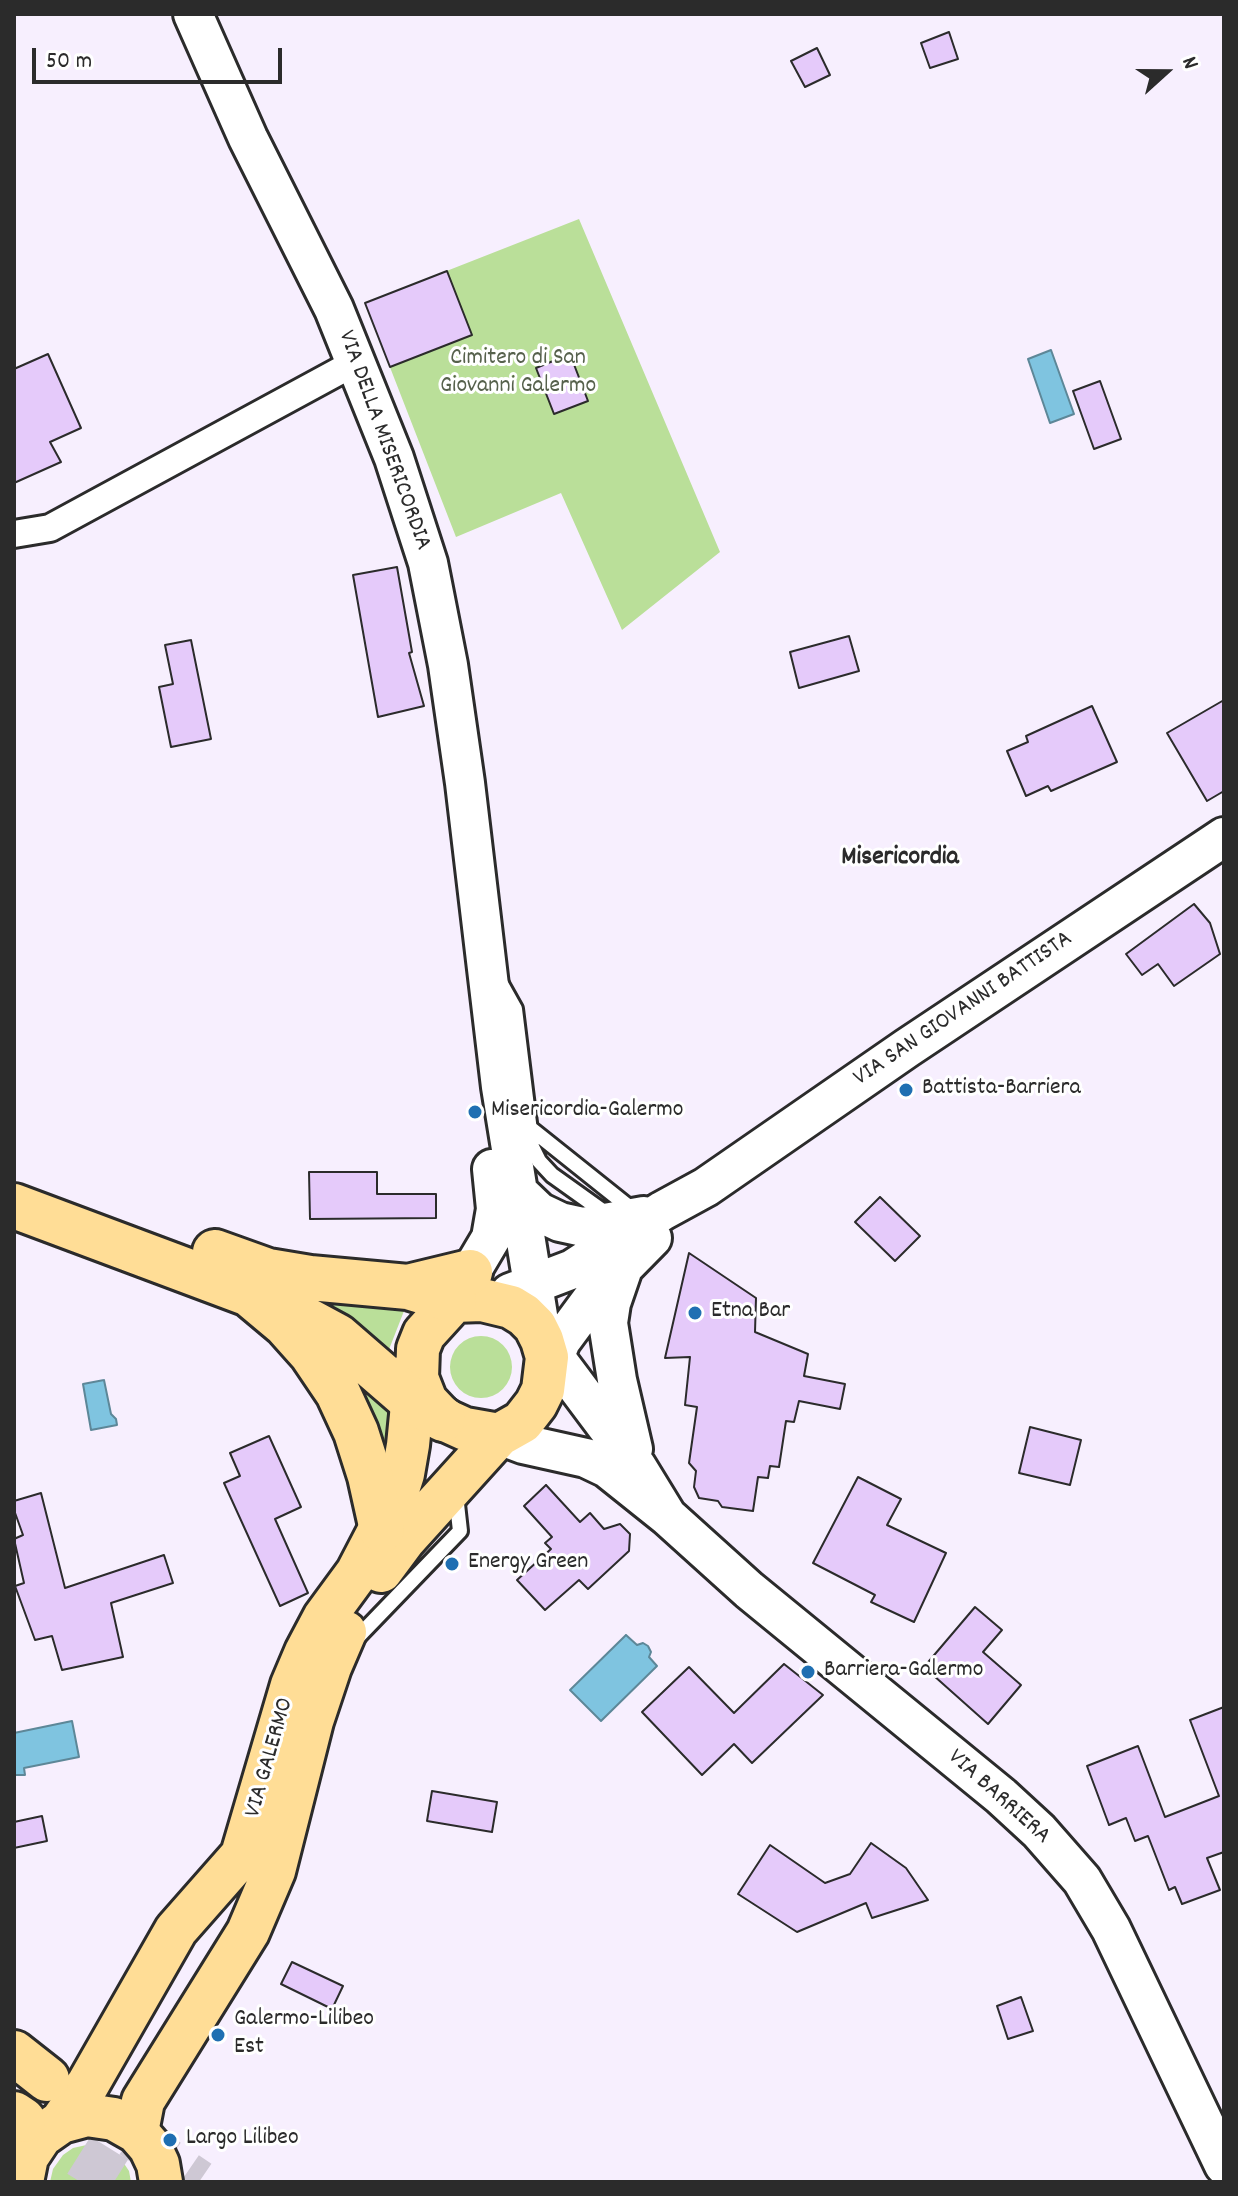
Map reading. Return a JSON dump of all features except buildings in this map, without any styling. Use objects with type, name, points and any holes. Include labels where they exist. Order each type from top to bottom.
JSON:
[{"type":"highway","points":[[14,1179],[268,1271],[310,1278],[469,1291]]},
{"type":"highway","points":[[14,1206],[297,1313],[424,1395]]},
{"type":"highway","points":[[249,1294],[295,1334],[338,1393],[356,1432],[382,1530]]},
{"type":"main road","name":"VIA DELLA MISERICORDIA","points":[[193,14],[248,138],[334,309],[418,524],[437,603],[465,783],[501,1087],[532,1285],[547,1357]]},
{"type":"main road","name":"VIA SAN GIOVANNI BATTISTA","points":[[706,1187],[907,1048],[1224,837]]},
{"type":"main road","points":[[501,1087],[490,1148],[496,1209],[491,1238],[469,1291],[424,1334],[424,1395],[465,1429],[586,1458],[607,1468],[667,1516]]},
{"type":"main road","points":[[517,1191],[539,1212],[560,1222],[583,1227],[640,1216],[706,1187]]},
{"type":"main road","points":[[511,1440],[543,1390],[547,1357],[624,1264],[706,1187]]},
{"type":"main road","points":[[469,1291],[532,1285],[573,1269],[640,1216]]},
{"type":"main road","points":[[624,1264],[608,1323],[617,1380],[637,1467]]},
{"type":"main road","points":[[469,1291],[511,1307],[535,1326],[547,1357],[637,1467],[667,1516]]},
{"type":"main road","name":"VIA GALERMO","points":[[22,2182],[27,2157],[41,2136],[33,2119],[88,2084],[176,1930],[242,1855],[292,1685],[306,1652],[382,1530],[403,1474],[424,1395]]},
{"type":"main road","name":"VIA GALERMO","points":[[137,2132],[143,2101],[248,1932],[274,1871],[312,1721],[345,1633],[374,1581],[404,1540],[463,1476],[511,1440]]},
{"type":"main road","name":"VIA BARRIERA","points":[[667,1516],[749,1590],[1001,1796],[1039,1831],[1082,1880],[1111,1929],[1224,2165]]},
{"type":"main road","points":[[33,2119],[101,2116],[114,2119],[137,2132],[150,2147],[158,2164],[161,2182]]},
{"type":"street","points":[[14,534],[50,528],[356,362]]},
{"type":"lane","points":[[483,951],[515,1009],[532,1147],[539,1161],[563,1183],[640,1216]]},
{"type":"lane","points":[[530,1128],[640,1216]]},
{"type":"green space","name":"Cimitero di San Giovanni Galermo","points":[[579,219],[720,552],[622,630],[561,493],[456,537],[365,303]]},
{"type":"green space","points":[[298,1292],[349,1304],[401,1308],[404,1311],[388,1352]]},
{"type":"green space","points":[[475,1336],[487,1336],[503,1345],[510,1355],[510,1379],[503,1389],[487,1398],[475,1398],[455,1384],[450,1373],[450,1361],[464,1341]]},
{"type":"green space","points":[[334,1353],[380,1400],[389,1415],[390,1474]]},
{"type":"green space","points":[[91,2144],[103,2146],[119,2156],[129,2171],[131,2182],[50,2182],[53,2169],[63,2155],[73,2148]]},
{"type":"water","points":[[1051,350],[1074,414],[1050,423],[1028,359]]},
{"type":"water","points":[[104,1380],[111,1414],[117,1425],[91,1430],[83,1384]]},
{"type":"water","points":[[626,1635],[637,1645],[643,1643],[648,1646],[651,1652],[649,1657],[657,1666],[601,1721],[570,1690]]},
{"type":"water","points":[[72,1721],[79,1757],[24,1768],[25,1775],[14,1775],[14,1733]]},
{"type":"tunnel","points":[[23,2120],[122,2182]]},
{"type":"tunnel","points":[[132,2136],[199,2182]]},
{"type":"place","name":"Battista-Barriera","points":[[906,1090]]},
{"type":"place","name":"Misericordia-Galermo","points":[[475,1112]]},
{"type":"place","name":"Etna Bar","points":[[695,1313]]},
{"type":"place","name":"Energy Green","points":[[452,1564]]},
{"type":"place","name":"Barriera-Galermo","points":[[808,1672]]},
{"type":"place","name":"Galermo-Lilibeo Est","points":[[218,2035]]},
{"type":"place","name":"Largo Lilibeo","points":[[170,2140]]},
{"type":"district","name":"Misericordia","points":[[900,859]]}]
